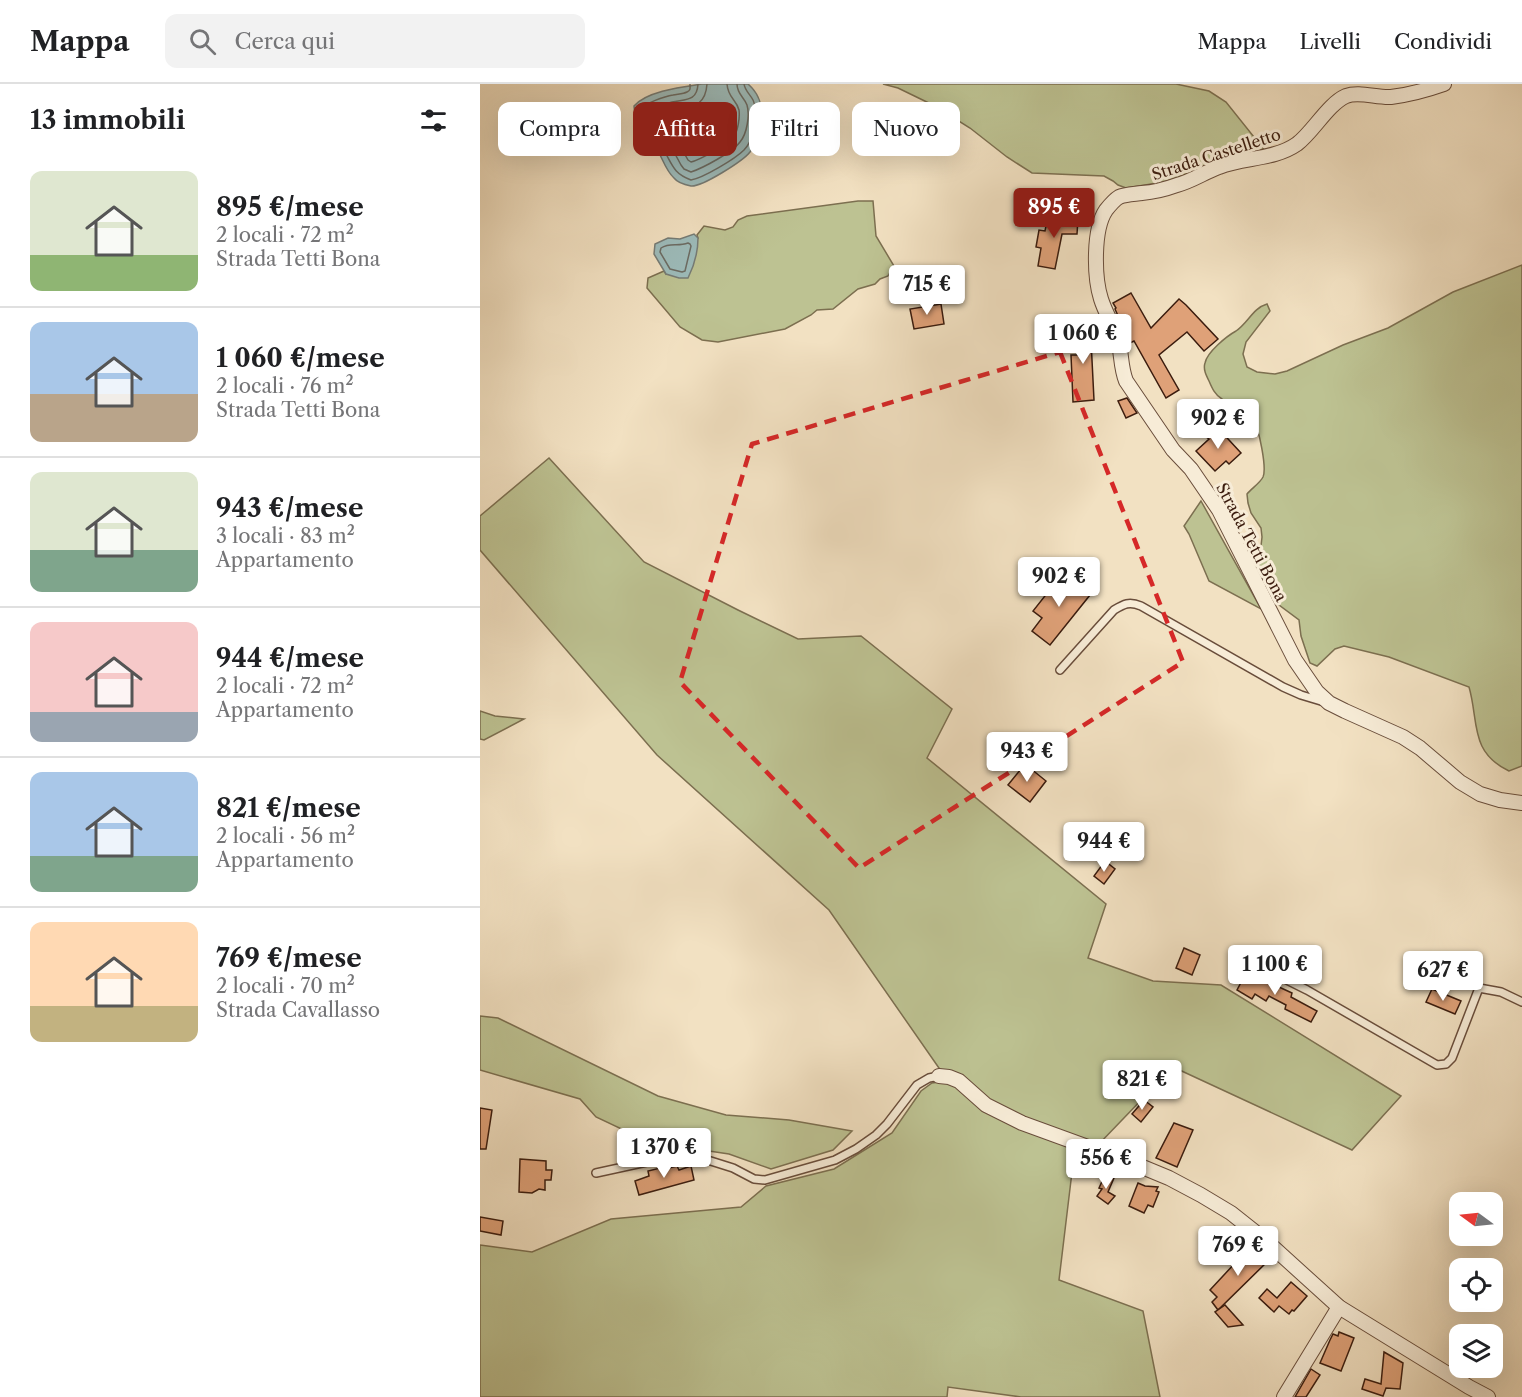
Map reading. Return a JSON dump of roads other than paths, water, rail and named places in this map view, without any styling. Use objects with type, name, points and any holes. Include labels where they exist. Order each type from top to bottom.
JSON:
[{"type":"street","name":"Strada Castelletto","points":[[1120,196],[1169,188],[1219,166],[1287,150],[1307,135],[1344,97],[1357,95],[1390,97],[1417,88],[1444,84]]},
{"type":"street","name":"Strada Tetti Bona","points":[[1120,196],[1106,210],[1102,218],[1099,230],[1097,280],[1106,314],[1117,337],[1126,381],[1173,450],[1191,469],[1219,510],[1295,660],[1313,687],[1329,703],[1403,737],[1420,748],[1460,782],[1480,794],[1500,801],[1522,803]]},
{"type":"street","points":[[939,1076],[959,1081],[986,1105],[1022,1123],[1140,1166],[1201,1195],[1265,1240],[1339,1307],[1488,1397]]},
{"type":"street","points":[[1284,1397],[1339,1307]]},
{"type":"lane","points":[[1060,670],[1114,610],[1124,604],[1133,603],[1283,687],[1329,703]]},
{"type":"lane","points":[[1273,974],[1307,990],[1437,1065],[1446,1064],[1452,1058],[1479,988],[1501,992],[1522,1002]]},
{"type":"lane","points":[[596,1173],[665,1158],[698,1157],[733,1168],[754,1179],[765,1180],[835,1160],[856,1149],[887,1124],[917,1085],[929,1078],[939,1076]]},
{"type":"water","points":[[702,84],[748,84],[757,94],[760,102],[749,102],[749,153],[713,178],[691,186],[677,181],[668,171],[660,156],[737,156],[737,102],[639,102],[656,93]]},
{"type":"water","points":[[694,234],[698,238],[697,248],[688,278],[666,274],[654,254],[655,244],[668,238],[680,239]]}]
